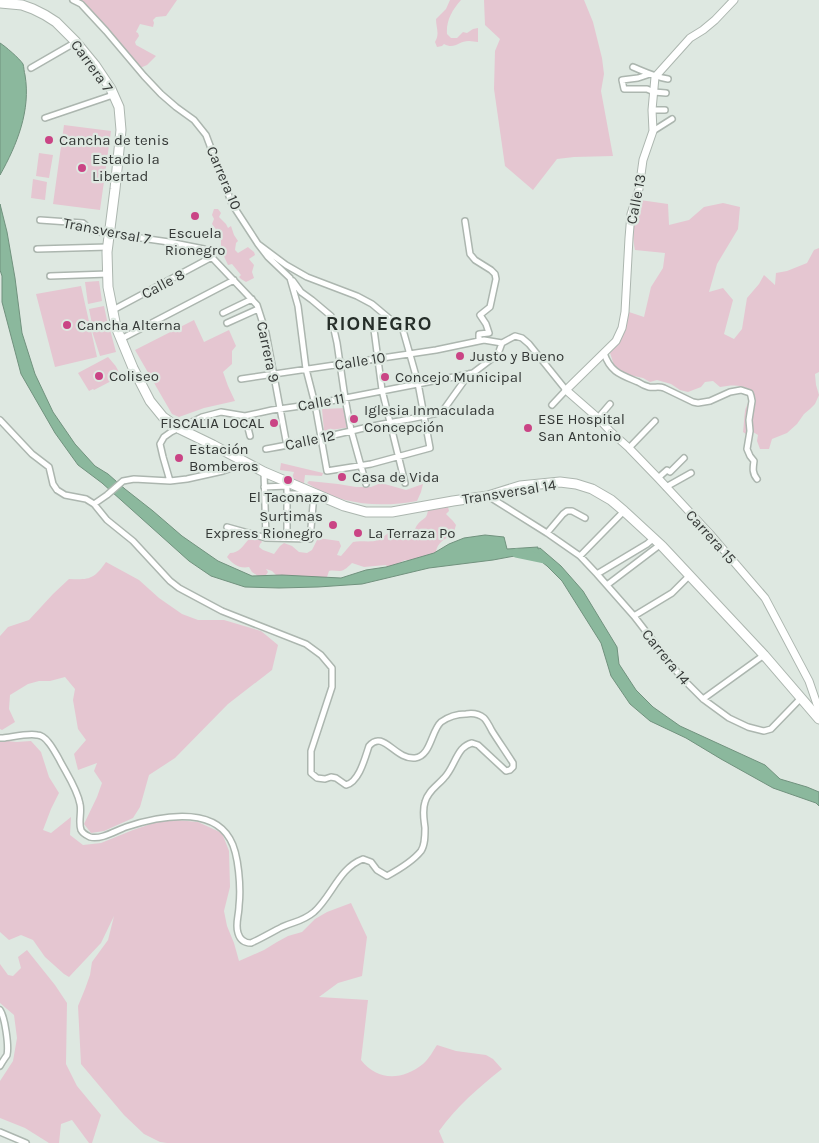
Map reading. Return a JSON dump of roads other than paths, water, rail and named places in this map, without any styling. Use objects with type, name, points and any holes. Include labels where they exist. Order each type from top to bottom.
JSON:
[{"type":"highway","name":"Carrera 7","points":[[0,3],[22,5],[56,22],[95,65],[114,95],[119,107],[121,130],[109,234],[108,287],[116,327],[121,339]]},
{"type":"highway","name":"Transversal 14","points":[[121,339],[133,368],[150,400],[163,417],[180,429],[213,444],[264,472],[344,506],[366,512],[392,512],[488,496],[520,486],[560,482],[592,489],[611,500],[657,541],[764,655],[819,719]]},
{"type":"street","name":"Carrera 10","points":[[73,0],[81,4],[149,82],[176,107],[194,120],[206,135],[232,204],[258,244],[301,292],[331,316],[340,365]]},
{"type":"street","points":[[666,93],[647,89],[624,90],[622,80],[653,75],[690,38],[715,20],[734,0]]},
{"type":"street","points":[[31,68],[76,42]]},
{"type":"street","points":[[633,67],[668,79]]},
{"type":"street","name":"Calle 13","points":[[552,405],[616,341],[622,328],[625,312],[632,214],[643,160],[654,131],[652,110],[653,75]]},
{"type":"street","points":[[44,118],[114,95]]},
{"type":"street","points":[[652,110],[665,110]]},
{"type":"street","points":[[654,131],[672,120]]},
{"type":"street","name":"Transversal 7","points":[[40,220],[83,223],[92,231],[170,242],[204,249]]},
{"type":"street","points":[[465,221],[470,254],[475,260],[491,270],[495,274],[496,279],[490,307],[480,315],[490,333],[480,334],[479,341]]},
{"type":"street","points":[[258,244],[286,265],[307,277],[357,296],[372,304],[402,328],[418,384],[430,448],[361,466],[327,471],[315,404],[306,369],[298,306],[290,278]]},
{"type":"street","points":[[37,249],[108,247]]},
{"type":"street","name":"Carrera 9","points":[[204,249],[257,306],[266,333],[287,446]]},
{"type":"street","name":"Calle 8","points":[[113,310],[212,257]]},
{"type":"street","points":[[50,276],[108,274]]},
{"type":"street","name":"Calle 8","points":[[121,339],[234,280]]},
{"type":"street","points":[[222,313],[252,299]]},
{"type":"street","points":[[228,324],[258,309]]},
{"type":"street","points":[[373,322],[382,390],[405,483]]},
{"type":"street","points":[[469,374],[498,354],[502,343],[515,336],[522,338],[546,364],[566,390]]},
{"type":"street","name":"Calle 10","points":[[241,379],[378,359],[484,340],[502,343]]},
{"type":"street","points":[[604,353],[609,364],[622,377],[647,387],[661,386],[693,402],[710,401],[730,392],[741,390],[750,394],[752,400],[748,449],[754,461],[754,475],[757,479]]},
{"type":"street","points":[[340,365],[351,430],[366,484]]},
{"type":"street","name":"Calle 11","points":[[170,481],[160,444],[164,437],[171,432],[202,417],[221,412],[245,416],[469,374]]},
{"type":"street","name":"Calle 12","points":[[266,449],[442,412],[469,374]]},
{"type":"street","name":"Carrera 15","points":[[566,390],[598,418],[658,478],[710,534],[765,598],[809,681],[819,710]]},
{"type":"street","points":[[598,418],[610,404]]},
{"type":"street","points":[[245,416],[250,436]]},
{"type":"street","points":[[0,420],[32,454],[49,467],[53,484],[57,490],[66,495],[86,499],[94,504],[107,520],[133,541],[170,581],[179,588],[222,611],[306,644],[321,655],[332,668],[332,687],[311,752],[311,772],[317,778],[331,776],[346,785],[352,783],[358,774],[368,746],[376,740],[380,740],[398,753],[415,758],[425,752],[439,724],[447,718],[470,713],[484,718],[513,763],[513,767],[506,771],[478,745],[472,743],[467,745],[461,750],[445,778],[428,795],[424,802],[425,840],[422,850],[402,867],[387,876],[377,870],[371,862],[363,859],[355,862],[320,906],[302,921],[289,924],[251,943],[246,943],[240,939],[237,932],[240,904],[236,857],[231,840],[215,823],[201,819],[165,817],[124,828],[109,835],[92,838],[84,834],[80,828],[80,804],[50,743],[36,734],[0,738]]},
{"type":"street","points":[[629,448],[655,422]]},
{"type":"street","points":[[658,478],[667,470],[670,472],[684,458]]},
{"type":"street","points":[[94,504],[123,481],[134,479],[170,481],[187,479],[223,471],[247,463]]},
{"type":"street","points":[[264,472],[266,538]]},
{"type":"street","points":[[666,488],[691,473]]},
{"type":"street","points":[[264,487],[287,486],[287,538]]},
{"type":"street","points":[[228,527],[266,538],[310,538],[314,494],[286,494]]},
{"type":"street","name":"Carrera 14","points":[[488,496],[580,556],[634,616],[681,678],[703,699],[729,718],[748,727],[764,731],[771,729],[802,698]]},
{"type":"street","points":[[547,533],[567,511],[572,511],[585,518]]},
{"type":"street","points":[[580,556],[624,511]]},
{"type":"street","points":[[597,574],[647,544],[657,541]]},
{"type":"street","points":[[607,585],[657,541]]},
{"type":"street","points":[[634,616],[672,593],[690,575]]},
{"type":"street","points":[[703,699],[764,655]]},
{"type":"street","points":[[0,1010],[5,1022],[7,1045],[6,1055],[0,1066]]},
{"type":"street","points":[[0,1132],[26,1143]]},
{"type":"waterway","points":[[516,553],[545,559]]},
{"type":"place","name":"Cancha de tenis","points":[[49,140]]},
{"type":"place","name":"Estadio la Libertad","points":[[82,168]]},
{"type":"place","name":"Escuela Rionegro","points":[[195,216]]},
{"type":"place","name":"Cancha Alterna","points":[[67,325]]},
{"type":"place","name":"Justo y Bueno","points":[[460,356]]},
{"type":"place","name":"Coliseo","points":[[99,376]]},
{"type":"place","name":"Concejo Municipal","points":[[385,377]]},
{"type":"place","name":"Iglesia Inmaculada Concepción","points":[[354,419]]},
{"type":"place","name":"FISCALIA LOCAL","points":[[274,423]]},
{"type":"place","name":"ESE Hospital San Antonio","points":[[528,428]]},
{"type":"place","name":"Estación Bomberos","points":[[179,458]]},
{"type":"place","name":"Casa de Vida","points":[[342,477]]},
{"type":"place","name":"El Taconazo","points":[[288,480]]},
{"type":"place","name":"Surtimas Express Rionegro","points":[[333,525]]},
{"type":"place","name":"La Terraza Po","points":[[358,533]]},
{"type":"district","name":"RIONEGRO","points":[[379,323]]}]
